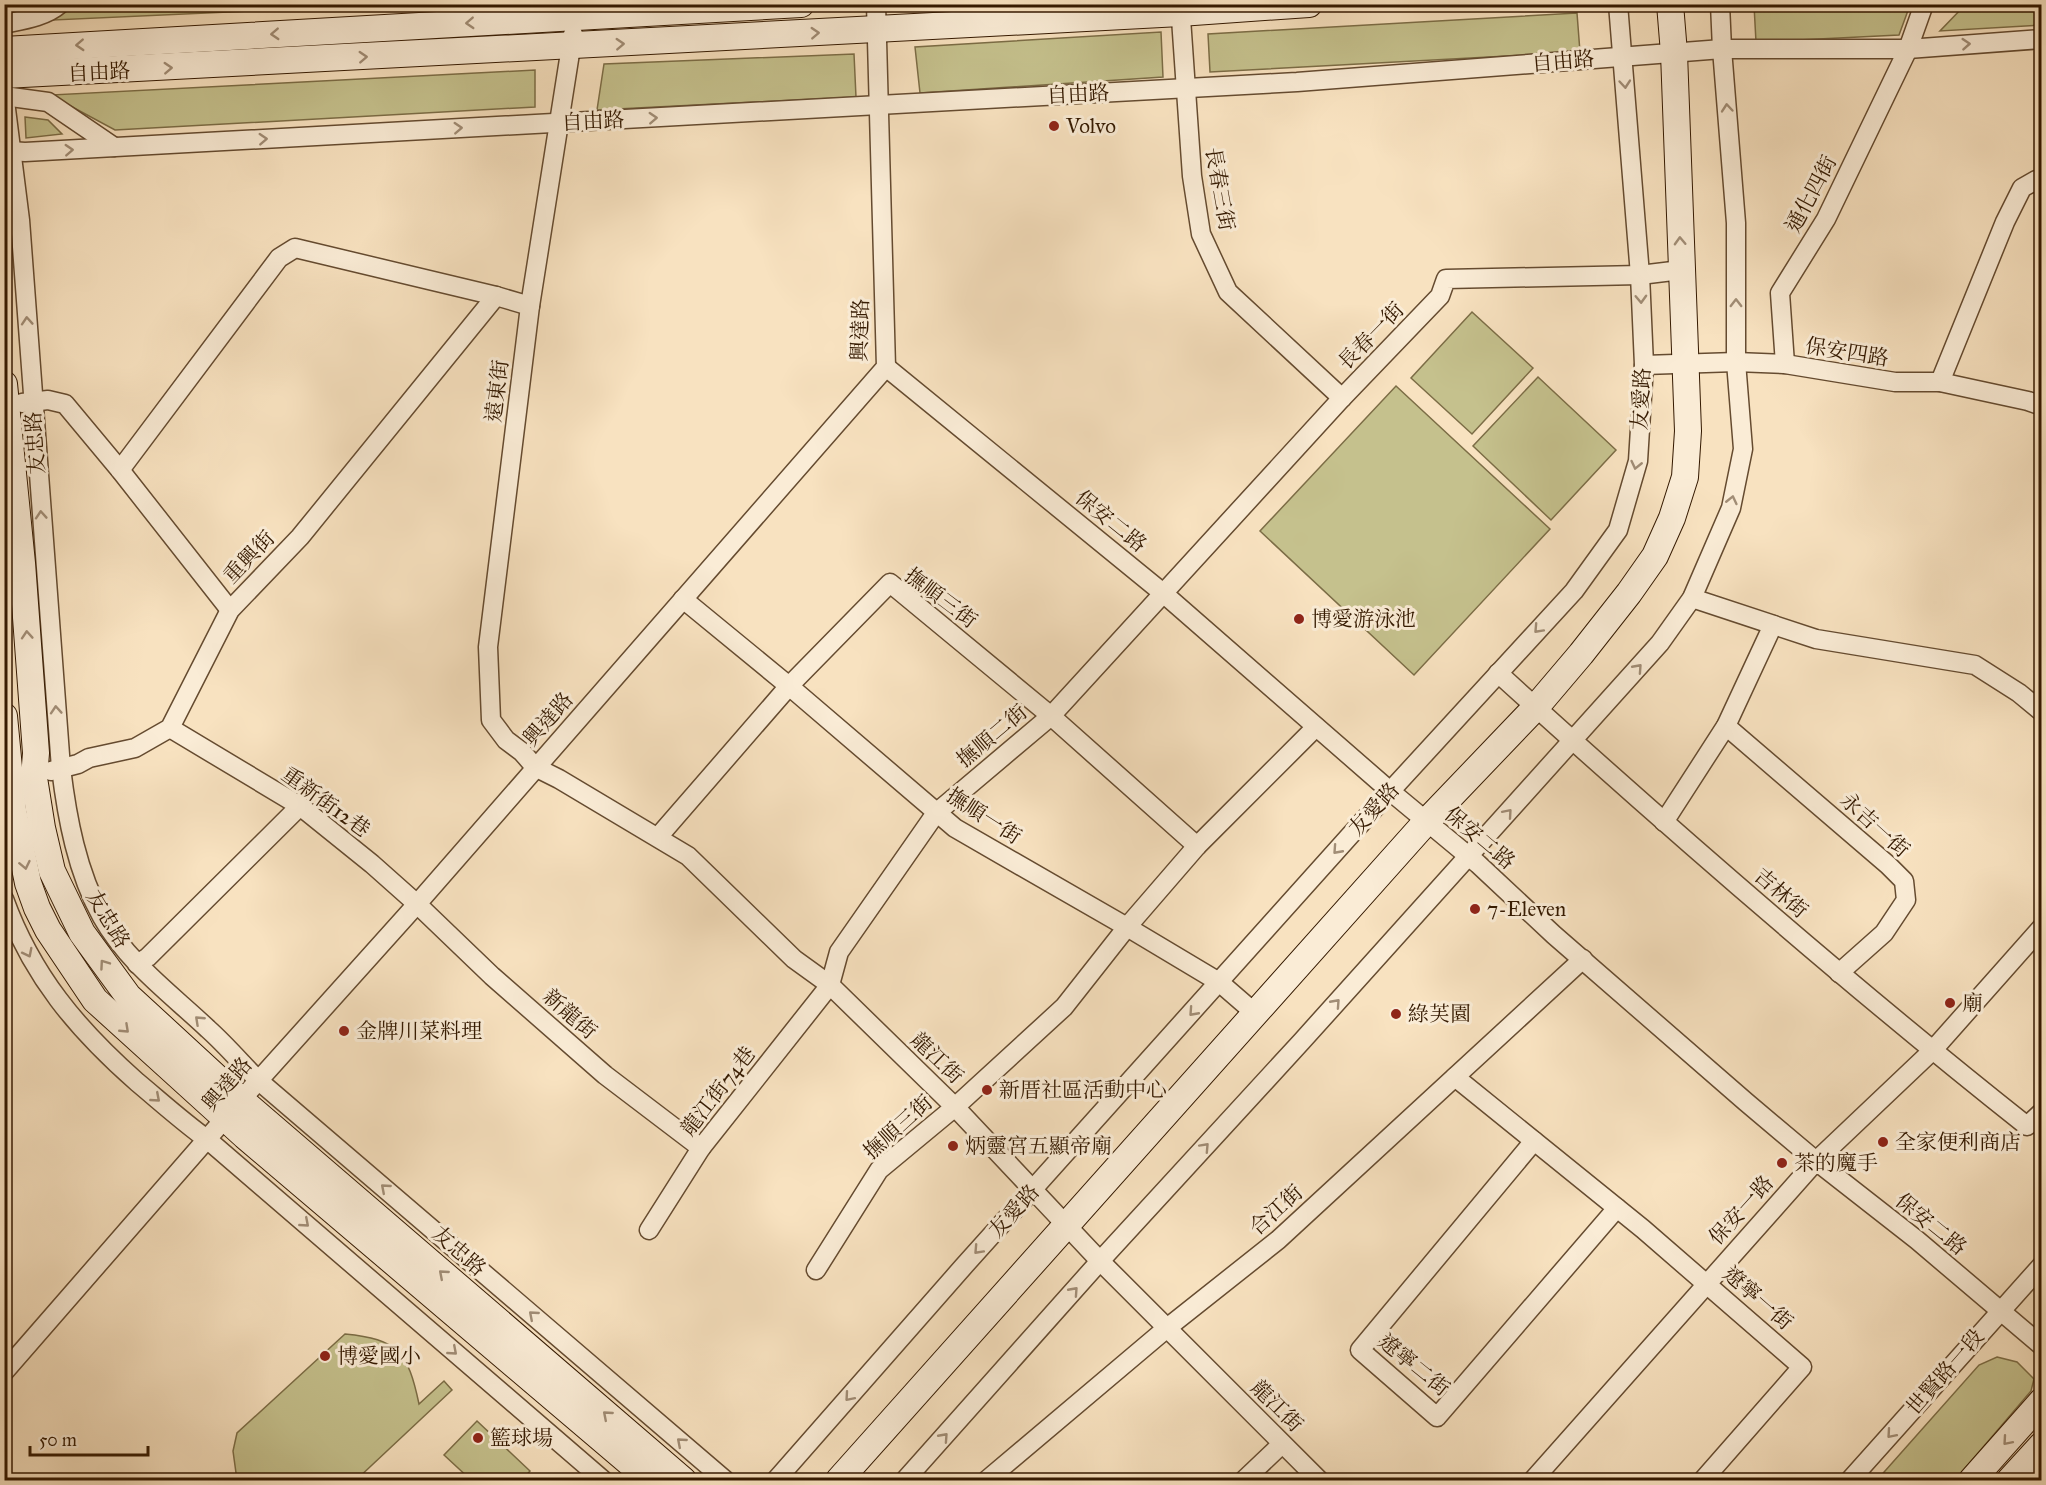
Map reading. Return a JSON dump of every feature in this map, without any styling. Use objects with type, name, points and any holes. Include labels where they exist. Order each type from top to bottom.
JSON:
[{"type":"street","points":[[4,24],[31,18],[53,10],[60,4]]},
{"type":"street","name":"自由路","points":[[4,50],[576,11],[801,4]]},
{"type":"street","name":"興達路","points":[[4,1372],[886,367],[876,4]]},
{"type":"street","name":"自由路","points":[[4,75],[878,30],[1180,9],[1309,4]]},
{"type":"street","name":"友愛路","points":[[776,1480],[963,1267],[1034,1191],[1390,791],[1574,591],[1618,530],[1638,461],[1644,365],[1640,274],[1618,4]]},
{"type":"street","name":"友愛路","points":[[839,1480],[1426,822],[1536,707],[1629,593],[1655,556],[1685,477],[1688,431],[1674,52],[1670,4]]},
{"type":"street","points":[[905,1480],[1100,1261],[1660,644],[1692,598],[1731,508],[1743,449],[1736,362],[1736,223],[1720,4]]},
{"type":"street","name":"通化四街","points":[[1785,364],[1780,293],[1826,219],[1908,49],[1924,4]]},
{"type":"street","name":"長春三街","points":[[1180,9],[1192,176],[1201,234],[1228,292],[1342,398]]},
{"type":"street","name":"遠東街","points":[[536,767],[506,740],[491,720],[488,647],[530,306],[576,11]]},
{"type":"street","name":"自由路","points":[[10,151],[25,152],[1297,82],[1722,49],[1908,49],[2042,39]]},
{"type":"street","name":"自由路","points":[[5,95],[48,102],[114,147]]},
{"type":"street","name":"友忠路","points":[[5,95],[20,220],[32,401],[65,803],[88,888],[102,916],[137,964],[211,1032],[259,1081],[725,1480]]},
{"type":"street","points":[[1940,382],[2005,222],[2022,188],[2036,180],[2042,180]]},
{"type":"street","points":[[120,470],[279,258],[295,248],[530,306]]},
{"type":"street","name":"長春一街","points":[[1163,593],[1342,398],[1440,296],[1446,279],[1640,274],[1681,270]]},
{"type":"street","name":"重興街","points":[[170,728],[230,610],[300,537],[496,296]]},
{"type":"street","name":"保安四路","points":[[1644,365],[1736,362],[1785,364],[1895,382],[1940,382],[2042,406]]},
{"type":"street","name":"保安二路","points":[[886,367],[1163,593],[1816,1161],[1917,1240],[2042,1346]]},
{"type":"street","points":[[5,399],[48,400],[65,404],[230,610]]},
{"type":"street","name":"友忠路","points":[[5,399],[22,563],[36,753],[34,778],[52,871],[82,933],[128,996],[234,1110],[650,1480]]},
{"type":"street","name":"撫順三街","points":[[658,837],[789,686],[890,583],[1051,716],[1197,846]]},
{"type":"street","name":"撫順二街","points":[[830,985],[839,952],[936,813],[1051,716],[1163,593]]},
{"type":"street","points":[[1692,598],[1816,639],[1975,665],[2019,693],[2042,712]]},
{"type":"street","name":"撫順一街","points":[[683,599],[955,828],[1219,982],[1256,1014]]},
{"type":"street","points":[[1664,822],[1726,726],[1773,625]]},
{"type":"street","name":"吉林街","points":[[1498,673],[1664,822],[1932,1051],[2027,1126],[2042,1112]]},
{"type":"street","name":"友忠路","points":[[4,716],[7,788],[28,883],[48,930],[70,966],[95,1000],[234,1110],[683,1480]]},
{"type":"street","name":"永吉一街","points":[[1726,726],[1862,842],[1904,881],[1906,900],[1884,933],[1839,973]]},
{"type":"street","name":"撫順三街","points":[[816,1270],[879,1170],[955,1107],[1064,1007],[1127,927],[1197,846],[1316,727]]},
{"type":"street","points":[[7,788],[78,764],[89,758],[135,748],[170,728]]},
{"type":"street","name":"重新街12巷","points":[[170,728],[300,806],[417,904]]},
{"type":"street","name":"龍江街","points":[[536,767],[559,778],[688,856],[794,959],[830,985],[955,1107],[1100,1261],[1319,1480]]},
{"type":"street","points":[[137,964],[148,957],[180,926],[300,806]]},
{"type":"street","points":[[4,899],[31,960],[51,992],[102,1051],[603,1480]]},
{"type":"street","name":"新龍街","points":[[417,904],[492,976],[605,1075],[701,1148]]},
{"type":"street","name":"保安一路","points":[[1533,1480],[1816,1161],[1932,1051],[2042,927]]},
{"type":"street","name":"合江街","points":[[987,1480],[1167,1328],[1278,1240],[1582,959]]},
{"type":"street","name":"龍江街74巷","points":[[650,1230],[701,1148],[830,985]]},
{"type":"street","name":"遼寧一街","points":[[1455,1077],[1617,1208],[1802,1367],[1703,1480]]},
{"type":"street","name":"遼寧二街","points":[[1534,1141],[1360,1350],[1437,1417],[1617,1208]]},
{"type":"street","name":"世賢路一段","points":[[1850,1480],[2042,1264]]},
{"type":"street","points":[[1972,1480],[2042,1401]]},
{"type":"street","points":[[1245,1480],[1282,1444]]},
{"type":"street","points":[[2010,1480],[2042,1445]]},
{"type":"shaded area","points":[[72,4],[379,5],[54,20]]},
{"type":"shaded area","points":[[1754,5],[1910,5],[1899,35],[1756,42]]},
{"type":"shaded area","points":[[1965,5],[2041,5],[2041,25],[1940,31]]},
{"type":"shaded area","points":[[1577,13],[1580,52],[1210,72],[1208,34]]},
{"type":"shaded area","points":[[1161,32],[1163,77],[920,93],[915,47]]},
{"type":"shaded area","points":[[854,54],[856,97],[597,110],[604,64]]},
{"type":"shaded area","points":[[535,70],[535,107],[115,130],[50,95]]},
{"type":"shaded area","points":[[25,117],[48,120],[62,134],[26,138]]},
{"type":"shaded area","points":[[1472,312],[1533,368],[1472,434],[1411,378]]},
{"type":"shaded area","points":[[1538,377],[1616,450],[1551,520],[1473,446]]},
{"type":"shaded area","points":[[1396,386],[1550,529],[1414,675],[1260,531]]},
{"type":"shaded area","points":[[345,1334],[377,1340],[398,1351],[410,1372],[419,1404],[444,1381],[452,1390],[356,1480],[237,1480],[233,1451],[237,1433]]},
{"type":"shaded area","points":[[1997,1357],[2017,1362],[2034,1379],[2031,1391],[1955,1480],[1877,1480],[1979,1365]]},
{"type":"shaded area","name":"籃球場","points":[[477,1421],[530,1471],[522,1480],[471,1480],[444,1455]]},
{"type":"place","name":"Volvo","points":[[1054,126]]},
{"type":"place","name":"博愛游泳池","points":[[1299,619]]},
{"type":"place","name":"7-Eleven","points":[[1475,909]]},
{"type":"place","name":"廟","points":[[1950,1003]]},
{"type":"place","name":"綠芙園","points":[[1396,1014]]},
{"type":"place","name":"金牌川菜料理","points":[[344,1031]]},
{"type":"place","name":"新厝社區活動中心","points":[[987,1090]]},
{"type":"place","name":"全家便利商店","points":[[1883,1142]]},
{"type":"place","name":"炳靈宮五顯帝廟","points":[[953,1146]]},
{"type":"place","name":"茶的魔手","points":[[1782,1163]]},
{"type":"place","name":"博愛國小","points":[[325,1356]]},
{"type":"place","name":"籃球場","points":[[478,1438]]}]
